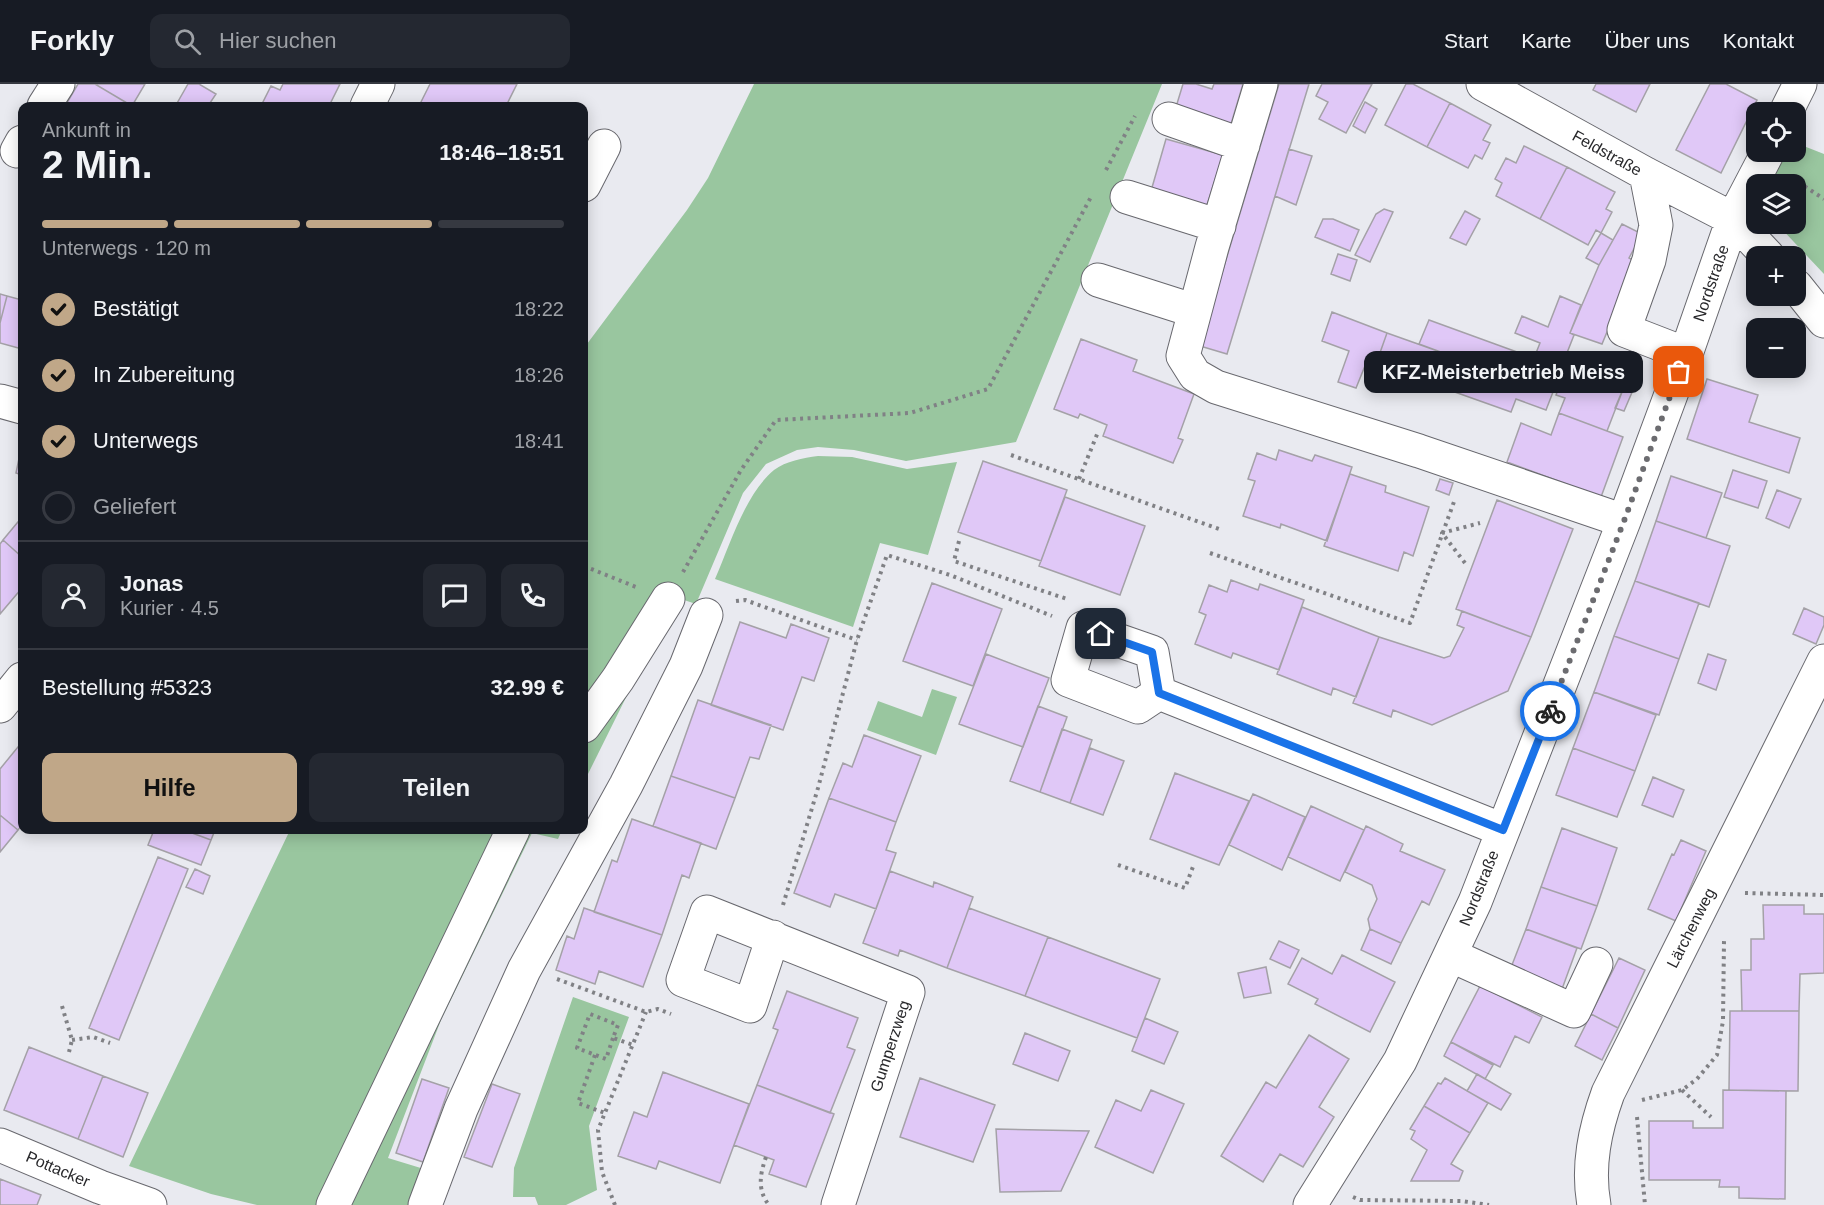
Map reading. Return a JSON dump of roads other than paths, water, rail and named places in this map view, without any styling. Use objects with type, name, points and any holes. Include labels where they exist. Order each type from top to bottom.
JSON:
[{"type":"street","points":[[47,102],[58,84]]},
{"type":"street","points":[[369,102],[378,84]]},
{"type":"street","points":[[1261,84],[1218,226],[1183,356],[1195,375],[1216,387],[1466,467],[1624,521]]},
{"type":"street","name":"Feldstraße","points":[[1483,84],[1733,219],[1759,246]]},
{"type":"street","points":[[1791,102],[1800,84]]},
{"type":"street","points":[[1169,119],[1243,146]]},
{"type":"street","points":[[588,177],[604,146]]},
{"type":"street","name":"Nordstraße","points":[[1310,1205],[1400,1061],[1476,902],[1624,521],[1733,219],[1763,162]]},
{"type":"street","points":[[1646,174],[1656,225],[1649,260],[1623,330],[1686,354]]},
{"type":"street","points":[[1127,197],[1218,226]]},
{"type":"street","points":[[1098,280],[1195,311]]},
{"type":"street","points":[[1806,298],[1824,321]]},
{"type":"street","points":[[0,401],[18,406]]},
{"type":"street","points":[[588,720],[618,679],[668,599]]},
{"type":"street","points":[[425,1205],[460,1109],[524,970],[626,785],[686,666],[720,608]]},
{"type":"street","points":[[1077,614],[1152,652],[1159,693],[1138,708],[1068,680],[1077,614]]},
{"type":"street","name":"Lärchenweg","points":[[1594,1205],[1591,1176],[1592,1148],[1603,1107],[1824,661]]},
{"type":"street","points":[[0,706],[18,685]]},
{"type":"street","points":[[1159,693],[1503,830]]},
{"type":"street","points":[[333,1205],[511,834]]},
{"type":"street","name":"Gumperzweg","points":[[773,938],[750,1006],[683,980],[707,912],[773,938],[909,992],[837,1205]]},
{"type":"street","points":[[1450,955],[1574,1011],[1596,964]]},
{"type":"street","name":"Pottacker","points":[[0,1145],[96,1196],[150,1205]]},
{"type":"place","name":"KFZ-Meisterbetrieb Meiss","points":[[1679,372]]}]
